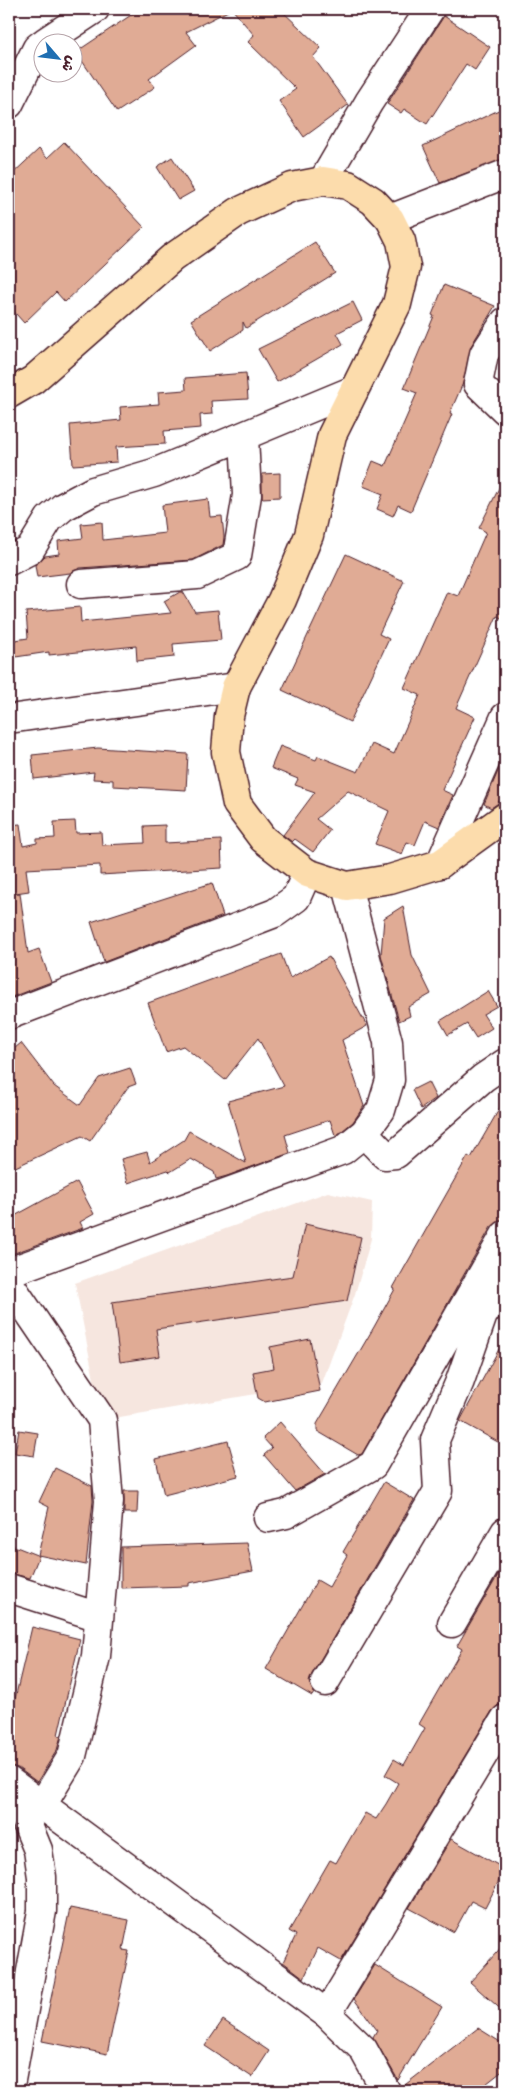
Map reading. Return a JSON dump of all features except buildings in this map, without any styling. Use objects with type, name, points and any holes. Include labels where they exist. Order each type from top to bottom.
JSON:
[{"type":"main road","points":[[9,394],[33,380],[172,258],[238,212],[292,187],[323,181],[348,185],[373,201],[390,219],[401,241],[406,268],[397,304],[332,435],[309,535],[282,600],[236,687],[229,716],[226,752],[237,804],[263,839],[307,873],[348,886],[390,879],[440,864],[505,817]]},
{"type":"street","points":[[60,32],[95,9]]},
{"type":"street","points":[[323,181],[369,102],[430,9]]},
{"type":"street","points":[[9,104],[32,58]]},
{"type":"street","points":[[390,219],[505,174]]},
{"type":"street","points":[[505,322],[484,354],[478,384],[505,410]]},
{"type":"street","points":[[9,561],[30,550],[49,518],[64,507],[93,491],[154,473],[354,390]]},
{"type":"street","points":[[81,584],[197,574],[237,556],[247,496],[244,437]]},
{"type":"street","points":[[9,718],[236,687]]},
{"type":"street","points":[[440,864],[505,717]]},
{"type":"street","points":[[9,1015],[275,913],[296,898],[307,873]]},
{"type":"street","points":[[9,1272],[343,1150],[364,1133],[381,1110],[390,1080],[388,1042],[348,886]]},
{"type":"street","points":[[364,1133],[384,1155],[396,1154],[483,1078],[505,1063]]},
{"type":"street","points":[[268,1518],[286,1514],[373,1465],[505,1234]]},
{"type":"street","points":[[9,1282],[102,1420],[109,1501],[96,1656],[72,1756],[42,1806]]},
{"type":"street","points":[[325,1682],[438,1491],[435,1440],[460,1381],[483,1315],[505,1285]]},
{"type":"street","points":[[452,1623],[505,1532]]},
{"type":"street","points":[[9,1588],[99,1617]]},
{"type":"street","points":[[327,2014],[505,1719]]},
{"type":"street","points":[[9,1781],[327,2014],[363,2049],[386,2091]]},
{"type":"street","points":[[9,1781],[38,1850],[42,1877],[42,1911],[17,1998],[10,2091]]},
{"type":"shaded area","points":[[328,1192],[372,1202],[371,1239],[355,1294],[322,1383],[102,1420],[75,1283]]}]
